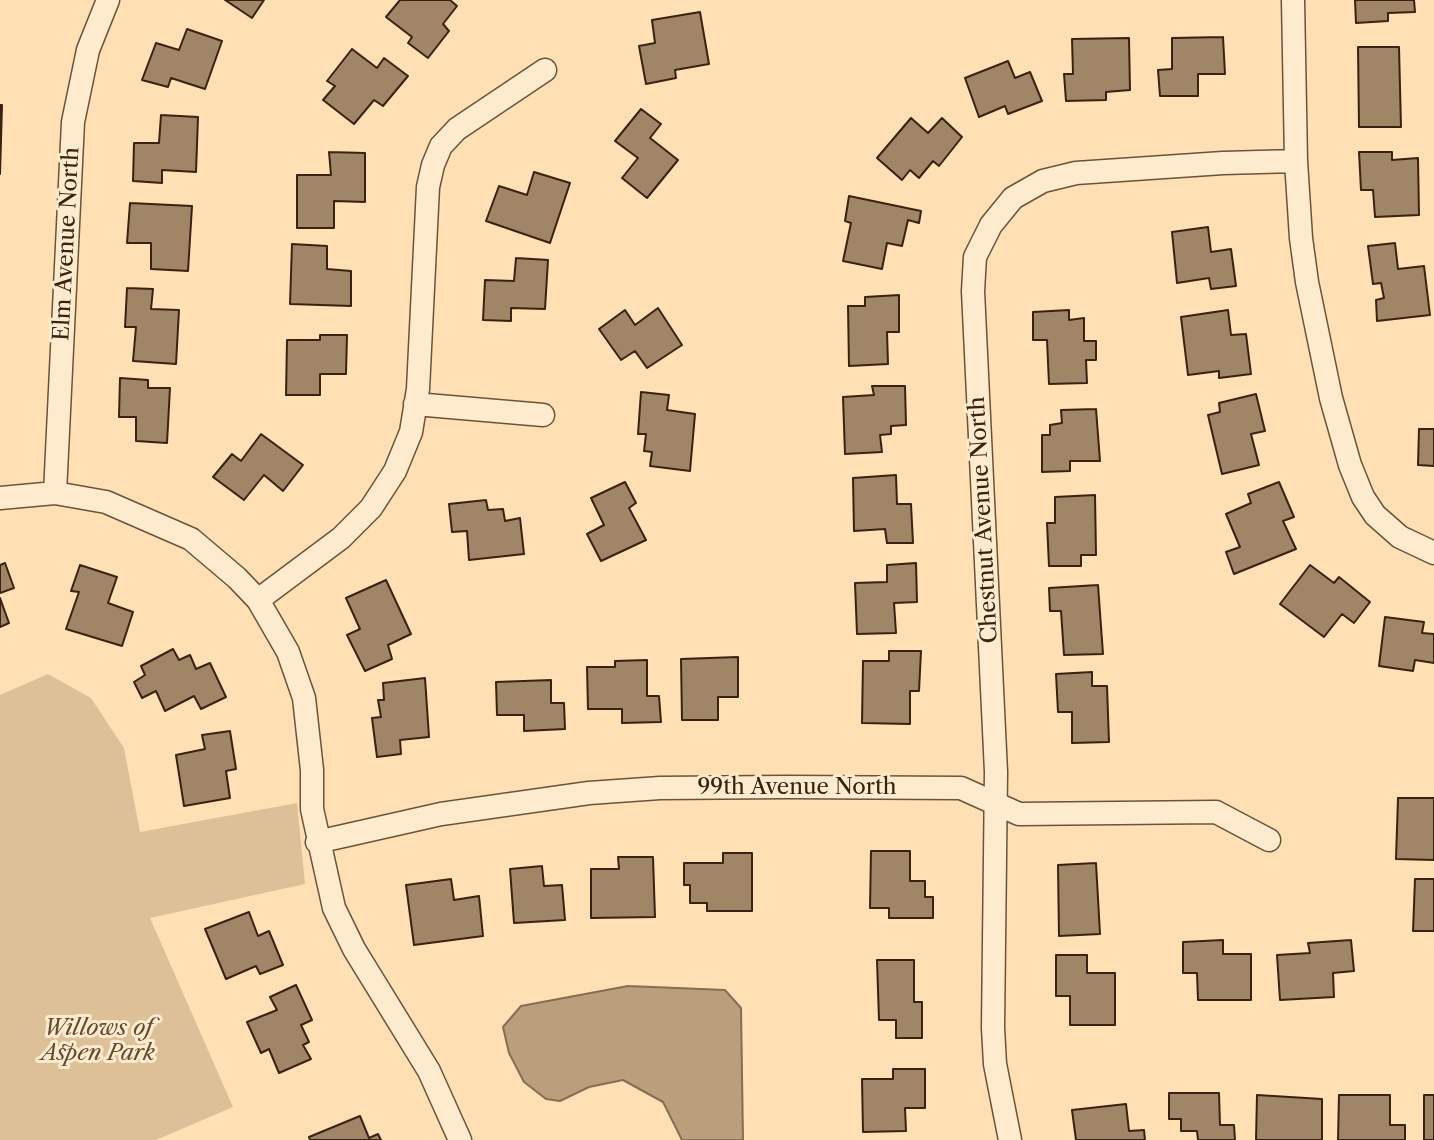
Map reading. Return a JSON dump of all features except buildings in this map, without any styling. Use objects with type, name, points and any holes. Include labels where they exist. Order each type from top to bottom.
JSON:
[{"type":"street","name":"Elm Avenue North","points":[[55,493],[73,122],[88,50],[108,0]]},
{"type":"street","points":[[1293,0],[1296,161],[1307,282],[1328,385],[1350,465],[1363,497],[1375,515],[1400,537],[1434,553]]},
{"type":"street","points":[[258,600],[341,538],[371,508],[395,471],[411,432],[415,404],[428,187],[433,165],[441,146],[457,129],[545,70]]},
{"type":"street","name":"Chestnut Avenue North","points":[[1010,1140],[995,1064],[993,1028],[995,743],[973,291],[975,257],[991,225],[1013,198],[1043,181],[1076,173],[1296,161]]},
{"type":"street","points":[[415,404],[543,415]]},
{"type":"street","points":[[0,498],[55,493],[106,502],[191,539],[258,600],[288,652],[304,698],[312,770],[312,809],[334,908],[347,936],[429,1071],[460,1140]]},
{"type":"street","name":"99th Avenue North","points":[[317,842],[441,814],[519,801],[660,788],[961,788],[1019,814],[1216,812],[1269,840]]},
{"type":"green space","name":"Willows of Aspen Park","points":[[48,674],[91,698],[124,748],[140,832],[297,803],[305,884],[150,918],[233,1107],[156,1140],[0,1140],[0,695]]},
{"type":"shaded area","points":[[628,986],[725,990],[741,1008],[743,1140],[682,1140],[663,1102],[623,1080],[589,1087],[560,1101],[546,1099],[524,1082],[509,1053],[503,1027],[521,1006]]}]
